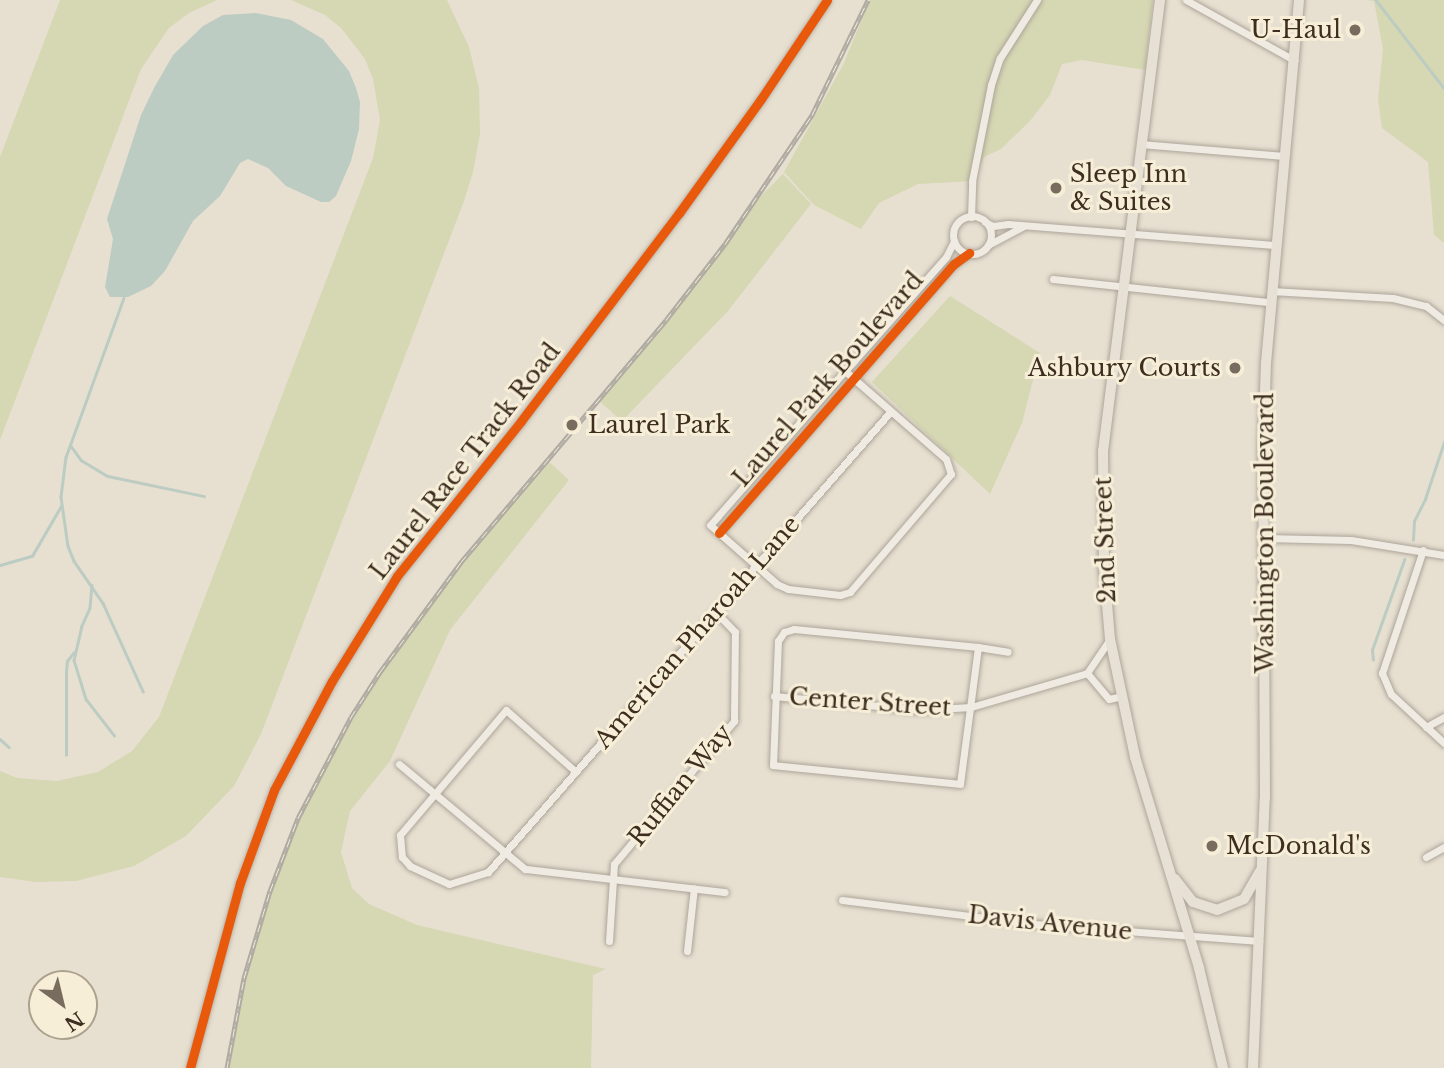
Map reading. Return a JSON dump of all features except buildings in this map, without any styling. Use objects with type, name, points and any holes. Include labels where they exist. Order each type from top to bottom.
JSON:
[{"type":"main road","name":"2nd Street","points":[[1160,0],[1122,286],[1101,485],[1110,639],[1135,757],[1190,937],[1223,1068]]},
{"type":"main road","name":"Washington Boulevard","points":[[1253,1068],[1262,866],[1264,419],[1270,296],[1299,0]]},
{"type":"main road","points":[[1170,871],[1193,902],[1217,910],[1244,899],[1262,866]]},
{"type":"street","name":"Laurel Race Track Road","points":[[190,1068],[240,883],[274,790],[332,681],[397,576],[521,421],[679,213],[761,99],[827,0]]},
{"type":"street","points":[[1037,0],[1000,58],[991,85],[972,181],[971,216],[993,226],[1275,245]]},
{"type":"street","points":[[1186,0],[1294,60]]},
{"type":"street","points":[[1141,144],[1283,156]]},
{"type":"street","name":"Laurel Park Boulevard","points":[[971,216],[957,223],[954,241],[946,257],[710,525],[719,533],[954,264],[969,253],[979,253],[988,245],[1023,226]]},
{"type":"street","points":[[985,222],[990,233],[988,245]]},
{"type":"street","points":[[954,241],[961,251],[969,253]]},
{"type":"street","points":[[1053,279],[1270,296],[1394,298],[1426,306],[1444,320]]},
{"type":"street","points":[[719,533],[756,566],[788,589],[846,594],[950,480],[950,465],[845,371]]},
{"type":"street","name":"American Pharoah Lane","points":[[575,771],[506,710],[400,835],[402,857],[411,866],[449,884],[488,872],[891,411]]},
{"type":"street","points":[[1265,538],[1351,540],[1444,555]]},
{"type":"street","points":[[1423,550],[1383,664],[1384,682],[1391,694],[1444,743]]},
{"type":"street","name":"Ruffian Way","points":[[610,941],[614,864],[734,721],[735,632],[715,611]]},
{"type":"street","points":[[978,648],[960,784],[773,765],[778,641],[788,630],[978,648],[1008,652]]},
{"type":"street","points":[[1110,639],[1087,673],[1109,699],[1122,696]]},
{"type":"street","name":"Center Street","points":[[774,696],[920,710],[971,707],[1087,673]]},
{"type":"street","points":[[1426,727],[1444,717]]},
{"type":"street","points":[[399,764],[515,864],[534,872],[725,892]]},
{"type":"street","points":[[1426,857],[1444,847]]},
{"type":"street","points":[[687,951],[694,888]]},
{"type":"street","name":"Davis Avenue","points":[[842,900],[1034,924],[1259,941]]},
{"type":"green space","points":[[60,0],[217,0],[189,13],[169,28],[141,69],[0,440],[0,157]]},
{"type":"green space","points":[[291,0],[447,0],[469,47],[479,88],[480,134],[464,201],[261,734],[234,786],[186,836],[134,866],[76,881],[36,882],[0,877],[0,771],[17,778],[57,781],[98,772],[132,751],[159,717],[373,158],[380,120],[373,79],[365,59],[341,28],[325,15]]},
{"type":"green space","points":[[870,0],[1153,0],[1145,70],[1082,60],[1062,64],[1050,95],[1030,121],[1001,149],[984,157],[972,181],[918,184],[879,203],[861,229],[814,205],[784,172],[843,65]]},
{"type":"green space","points":[[1366,0],[1444,0],[1444,243],[1434,235],[1428,162],[1382,128],[1378,99],[1383,49],[1374,1]]},
{"type":"green space","points":[[783,174],[811,204],[728,311],[622,421],[598,400],[666,320],[750,207]]},
{"type":"green space","points":[[950,296],[1040,353],[1022,423],[990,494],[872,382]]},
{"type":"green space","points":[[546,459],[569,480],[450,630],[390,761],[350,811],[341,852],[352,888],[369,904],[417,925],[606,969],[593,975],[591,1068],[229,1068],[252,949],[270,891],[298,818],[325,764],[380,672],[413,625]]},
{"type":"shaded area","points":[[256,13],[291,20],[323,39],[349,71],[360,102],[359,129],[351,161],[336,196],[329,202],[321,202],[286,186],[268,168],[248,159],[240,163],[220,196],[193,221],[165,271],[151,286],[128,297],[110,297],[105,287],[113,239],[107,219],[141,115],[154,88],[173,55],[203,26],[223,15]]},
{"type":"waterway","points":[[1376,0],[1444,88]]},
{"type":"waterway","points":[[124,298],[66,457],[61,497],[68,546],[74,561],[103,603],[143,691]]},
{"type":"waterway","points":[[1413,540],[1414,521],[1425,499],[1444,442]]},
{"type":"waterway","points":[[71,446],[81,460],[108,476],[204,496]]},
{"type":"waterway","points":[[0,565],[32,556],[61,506]]},
{"type":"waterway","points":[[1373,660],[1372,650],[1404,560]]},
{"type":"waterway","points":[[92,585],[90,608],[82,626],[74,660],[86,699],[114,735]]},
{"type":"waterway","points":[[66,755],[66,672],[67,661],[74,652]]},
{"type":"waterway","points":[[0,739],[9,747]]},
{"type":"railway","points":[[227,1068],[244,978],[270,891],[298,818],[351,717],[380,672],[461,562],[666,320],[725,244],[812,115],[868,0]]},
{"type":"cycle path","points":[[190,1068],[240,883],[274,790],[332,681],[397,576],[521,421],[679,213],[761,99],[827,0]]},
{"type":"cycle path","points":[[719,533],[954,264],[969,253]]},
{"type":"place","name":"U-Haul","points":[[1355,30]]},
{"type":"place","name":"Sleep Inn & Suites","points":[[1056,188]]},
{"type":"place","name":"Ashbury Courts","points":[[1235,368]]},
{"type":"place","name":"Laurel Park","points":[[572,425]]},
{"type":"place","name":"McDonald's","points":[[1212,846]]}]
